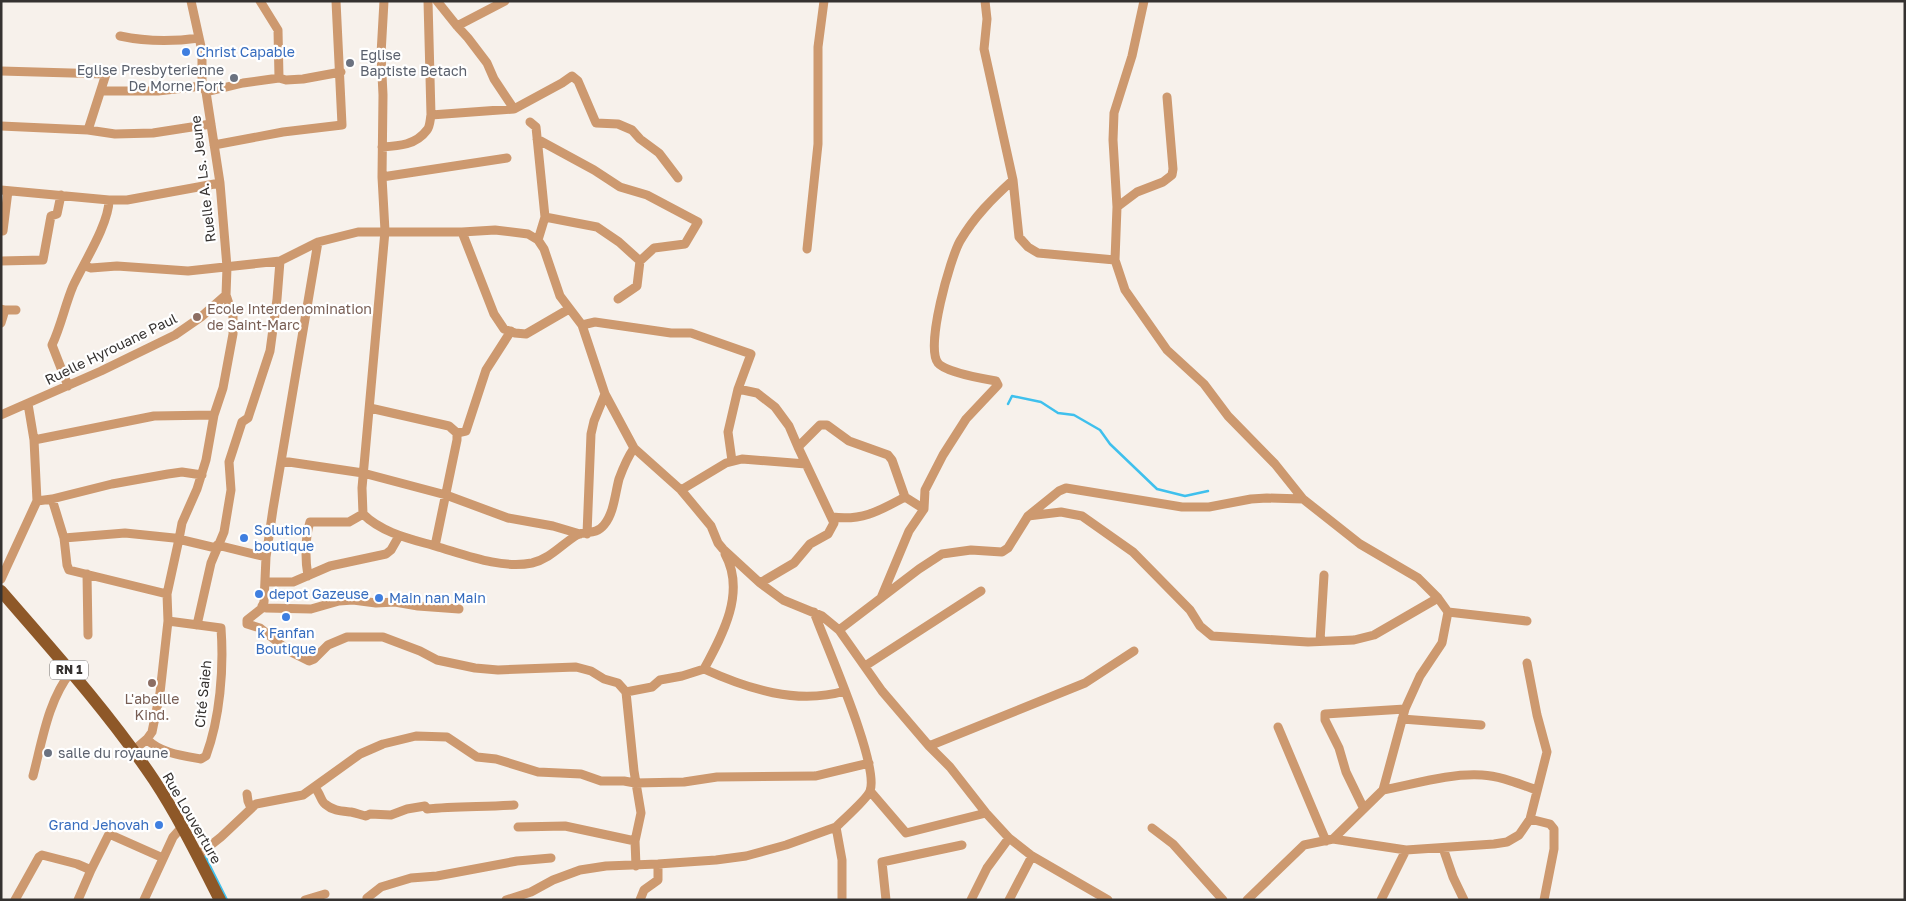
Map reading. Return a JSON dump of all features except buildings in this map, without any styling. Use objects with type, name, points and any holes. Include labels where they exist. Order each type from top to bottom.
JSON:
[{"type":"main road","name":"Rue Louverture","points":[[1,591],[71,672],[133,751],[164,795],[182,827],[201,852],[220,900]]},
{"type":"street","name":"Ruelle A. Ls. Jeune","points":[[147,740],[152,732],[160,693],[168,621],[167,594],[178,539],[206,460],[214,415],[223,388],[233,334],[233,316],[226,295],[220,183],[212,124],[204,89],[202,51],[191,1]]},
{"type":"street","points":[[260,1],[278,30],[279,78]]},
{"type":"street","points":[[214,144],[283,132],[342,125],[341,72],[336,1]]},
{"type":"street","points":[[384,1],[381,54],[383,94],[382,177],[385,231],[363,473],[361,506],[363,514],[399,536],[481,560],[508,564],[532,563],[583,534]]},
{"type":"street","points":[[382,147],[401,146],[414,141],[428,130],[431,115],[428,1]]},
{"type":"street","points":[[437,1],[487,63],[494,79],[514,109]]},
{"type":"street","points":[[456,26],[505,1]]},
{"type":"street","points":[[807,249],[818,144],[818,48],[824,1]]},
{"type":"street","points":[[985,1],[987,18],[984,49],[1013,180],[1019,237],[1028,247],[1038,253],[1115,260]]},
{"type":"street","points":[[1144,1],[1132,56],[1114,113],[1113,140],[1117,207],[1115,260],[1125,290],[1168,350],[1204,384],[1228,416],[1275,464],[1303,499],[1360,544],[1418,578],[1438,598],[1448,612],[1442,643],[1420,676],[1404,709],[1383,790]]},
{"type":"street","points":[[120,36],[138,40],[170,42],[199,38]]},
{"type":"street","points":[[1,71],[106,74],[88,130]]},
{"type":"street","points":[[101,91],[204,89],[279,78],[286,80],[303,79],[341,72]]},
{"type":"street","points":[[431,115],[514,109],[572,76],[578,81],[596,123],[618,124],[632,130],[640,139],[659,153],[678,178]]},
{"type":"street","points":[[1117,207],[1137,192],[1163,182],[1172,174],[1167,96]]},
{"type":"street","points":[[530,122],[536,127],[545,217],[538,240]]},
{"type":"street","points":[[1,126],[88,130],[115,134],[153,133],[212,124]]},
{"type":"street","points":[[537,139],[594,170],[620,187],[647,195],[698,222],[685,244],[654,248],[640,261],[637,286],[618,300]]},
{"type":"street","points":[[382,177],[507,158]]},
{"type":"street","points":[[881,598],[909,531],[924,509],[925,490],[943,455],[966,419],[998,385],[996,381],[970,376],[942,367],[936,360],[934,335],[952,261],[960,242],[985,205],[1013,180]]},
{"type":"street","points":[[3,231],[5,190],[109,200],[146,197],[220,183]]},
{"type":"street","points":[[1,261],[43,260],[51,216],[57,214],[61,195]]},
{"type":"street","points":[[68,386],[52,345],[73,287],[85,266],[100,232],[109,200]]},
{"type":"street","points":[[545,217],[596,228],[618,242],[640,261]]},
{"type":"street","points":[[85,266],[188,271],[280,261],[318,242],[358,232],[462,232],[495,230],[528,234],[538,240],[544,249],[560,296],[582,325],[605,394],[634,448],[681,490],[711,526],[718,543],[723,549],[760,582],[783,600],[814,612],[830,621],[839,630],[882,691],[929,746],[950,767],[1009,838],[1032,856],[1108,900]]},
{"type":"street","points":[[462,232],[494,314],[504,328],[515,334],[526,334],[569,309]]},
{"type":"street","points":[[318,242],[266,557],[264,602],[261,609],[247,620],[247,624],[260,628],[289,651],[309,661],[314,659],[328,645],[342,639],[354,636],[383,637],[420,651],[437,660],[475,668],[498,670],[576,668],[591,671],[604,679],[618,683],[626,692],[635,783],[641,813],[635,841],[636,866]]},
{"type":"street","points":[[168,621],[198,625],[210,563],[224,532],[230,502],[229,462],[242,422],[248,418],[270,351],[280,261]]},
{"type":"street","name":"Ruelle Hyrouane Paul","points":[[1,415],[68,386],[175,335],[201,317],[226,295]]},
{"type":"street","points":[[1,323],[3,310],[16,310]]},
{"type":"street","points":[[582,325],[595,322],[671,333],[691,333],[750,354],[738,389],[728,432],[732,461]]},
{"type":"street","points":[[457,433],[466,431],[486,370],[510,331]]},
{"type":"street","points":[[738,389],[757,393],[775,407],[789,426],[834,522],[828,534],[810,544],[794,563],[760,582]]},
{"type":"street","points":[[583,534],[591,434],[605,394]]},
{"type":"street","points":[[1,579],[37,501],[34,440],[28,404]]},
{"type":"street","points":[[370,408],[449,426],[457,433],[435,546]]},
{"type":"street","points":[[34,440],[154,416],[214,415]]},
{"type":"street","points":[[798,447],[820,425],[827,425],[844,438],[888,455],[892,460],[905,497],[924,509]]},
{"type":"street","points":[[282,461],[363,473],[446,495],[508,518],[554,526],[583,534],[593,534],[603,528],[610,518],[625,462],[634,448]]},
{"type":"street","points":[[681,490],[732,461],[742,459],[806,464]]},
{"type":"street","points":[[37,501],[112,484],[168,474],[182,472],[202,474]]},
{"type":"street","points":[[839,630],[942,554],[971,550],[1002,552],[1008,548],[1028,516],[1059,491],[1066,488],[1182,507],[1209,508],[1251,499],[1303,499]]},
{"type":"street","points":[[832,517],[848,519],[876,512],[905,497]]},
{"type":"street","points":[[52,499],[64,538],[67,566],[70,570],[167,594]]},
{"type":"street","points":[[1028,516],[1061,512],[1082,516],[1133,552],[1190,610],[1200,626],[1212,636],[1308,642],[1354,640],[1374,635],[1438,598]]},
{"type":"street","points":[[308,576],[306,568],[307,540],[310,522],[349,522],[363,514]]},
{"type":"street","points":[[64,538],[124,532],[178,539],[266,557]]},
{"type":"street","points":[[266,582],[294,582],[330,566],[386,554],[391,550],[399,536]]},
{"type":"street","points":[[704,669],[721,634],[733,602],[734,579],[729,561],[723,549]]},
{"type":"street","points":[[87,574],[88,635]]},
{"type":"street","points":[[1320,641],[1324,575]]},
{"type":"street","points":[[865,666],[981,590]]},
{"type":"street","points":[[262,606],[266,608],[295,610],[311,609],[339,601],[353,600],[376,603],[395,602],[459,609]]},
{"type":"street","points":[[506,900],[530,892],[553,880],[580,870],[606,866],[636,866],[746,856],[836,827],[870,791],[872,775],[861,732],[814,612]]},
{"type":"street","points":[[1448,612],[1527,621]]},
{"type":"street","name":"Cité Saieh","points":[[147,740],[152,745],[179,754],[201,759],[206,756],[216,726],[221,656],[220,628],[198,625]]},
{"type":"street","points":[[929,746],[1085,683],[1134,651]]},
{"type":"street","points":[[1247,900],[1304,845],[1330,840],[1406,850],[1507,842],[1519,835],[1530,819],[1547,752],[1537,715],[1527,663]]},
{"type":"street","points":[[626,692],[652,687],[660,680],[704,669],[733,682],[774,694],[815,696],[831,695],[845,691]]},
{"type":"street","points":[[33,776],[56,698],[64,681],[71,672]]},
{"type":"street","points":[[1363,807],[1346,772],[1339,748],[1327,726],[1325,714],[1404,709]]},
{"type":"street","points":[[1402,719],[1481,725]]},
{"type":"street","points":[[1278,727],[1330,840]]},
{"type":"street","points":[[201,852],[242,819],[251,808],[263,802],[303,796],[331,774],[349,764],[360,754],[383,744],[423,736],[447,737],[477,758],[496,759],[538,772],[581,774],[601,781],[624,780],[635,783],[684,782],[717,777],[815,776],[869,763]]},
{"type":"street","points":[[133,751],[147,740]]},
{"type":"street","points":[[1330,840],[1383,790],[1453,776],[1482,774],[1510,780],[1537,790]]},
{"type":"street","points":[[315,788],[325,804],[342,812],[353,812],[357,815],[366,816],[370,814],[391,815],[407,809],[425,806],[427,809],[514,805]]},
{"type":"street","points":[[870,791],[906,833],[986,812]]},
{"type":"street","points":[[247,794],[251,808]]},
{"type":"street","points":[[1530,819],[1550,824],[1554,829],[1554,849],[1544,900]]},
{"type":"street","points":[[518,827],[565,826],[635,841]]},
{"type":"street","points":[[144,900],[173,837],[182,827]]},
{"type":"street","points":[[836,827],[842,860],[842,900]]},
{"type":"street","points":[[1152,828],[1173,844],[1223,900]]},
{"type":"street","points":[[78,900],[109,834],[163,858]]},
{"type":"street","points":[[971,900],[987,868],[1009,838]]},
{"type":"street","points":[[886,900],[882,862],[962,846]]},
{"type":"street","points":[[1443,848],[1455,883],[1464,900]]},
{"type":"street","points":[[1381,900],[1406,850]]},
{"type":"street","points":[[16,900],[39,857],[42,855],[77,864],[91,870]]},
{"type":"street","points":[[1009,900],[1032,856]]},
{"type":"street","points":[[368,900],[367,898],[381,887],[411,878],[437,876],[517,861],[551,858]]},
{"type":"street","points":[[640,900],[644,890],[658,880],[658,864]]},
{"type":"street","points":[[305,900],[325,894]]},
{"type":"waterway","points":[[1008,404],[1012,396],[1041,402],[1058,413],[1074,415],[1100,430],[1110,444],[1157,489],[1185,496],[1208,491]]},
{"type":"waterway","points":[[204,854],[227,900]]},
{"type":"place","name":"Christ Capable","points":[[186,52]]},
{"type":"place","name":"Eglise Baptiste Betach","points":[[350,63]]},
{"type":"place","name":"Eglise Presbyterienne De Morne Fort","points":[[234,78]]},
{"type":"place","name":"Ecole Interdenomination de Saint-Marc","points":[[197,317]]},
{"type":"place","name":"Solution boutique","points":[[244,538]]},
{"type":"place","name":"depot Gazeuse","points":[[259,594]]},
{"type":"place","name":"Main nan Main","points":[[379,598]]},
{"type":"place","name":"k Fanfan Boutique","points":[[286,617]]},
{"type":"place","name":"L'abeille Kind.","points":[[152,683]]},
{"type":"place","name":"salle du royaune","points":[[48,753]]},
{"type":"place","name":"Grand Jehovah","points":[[159,825]]}]
